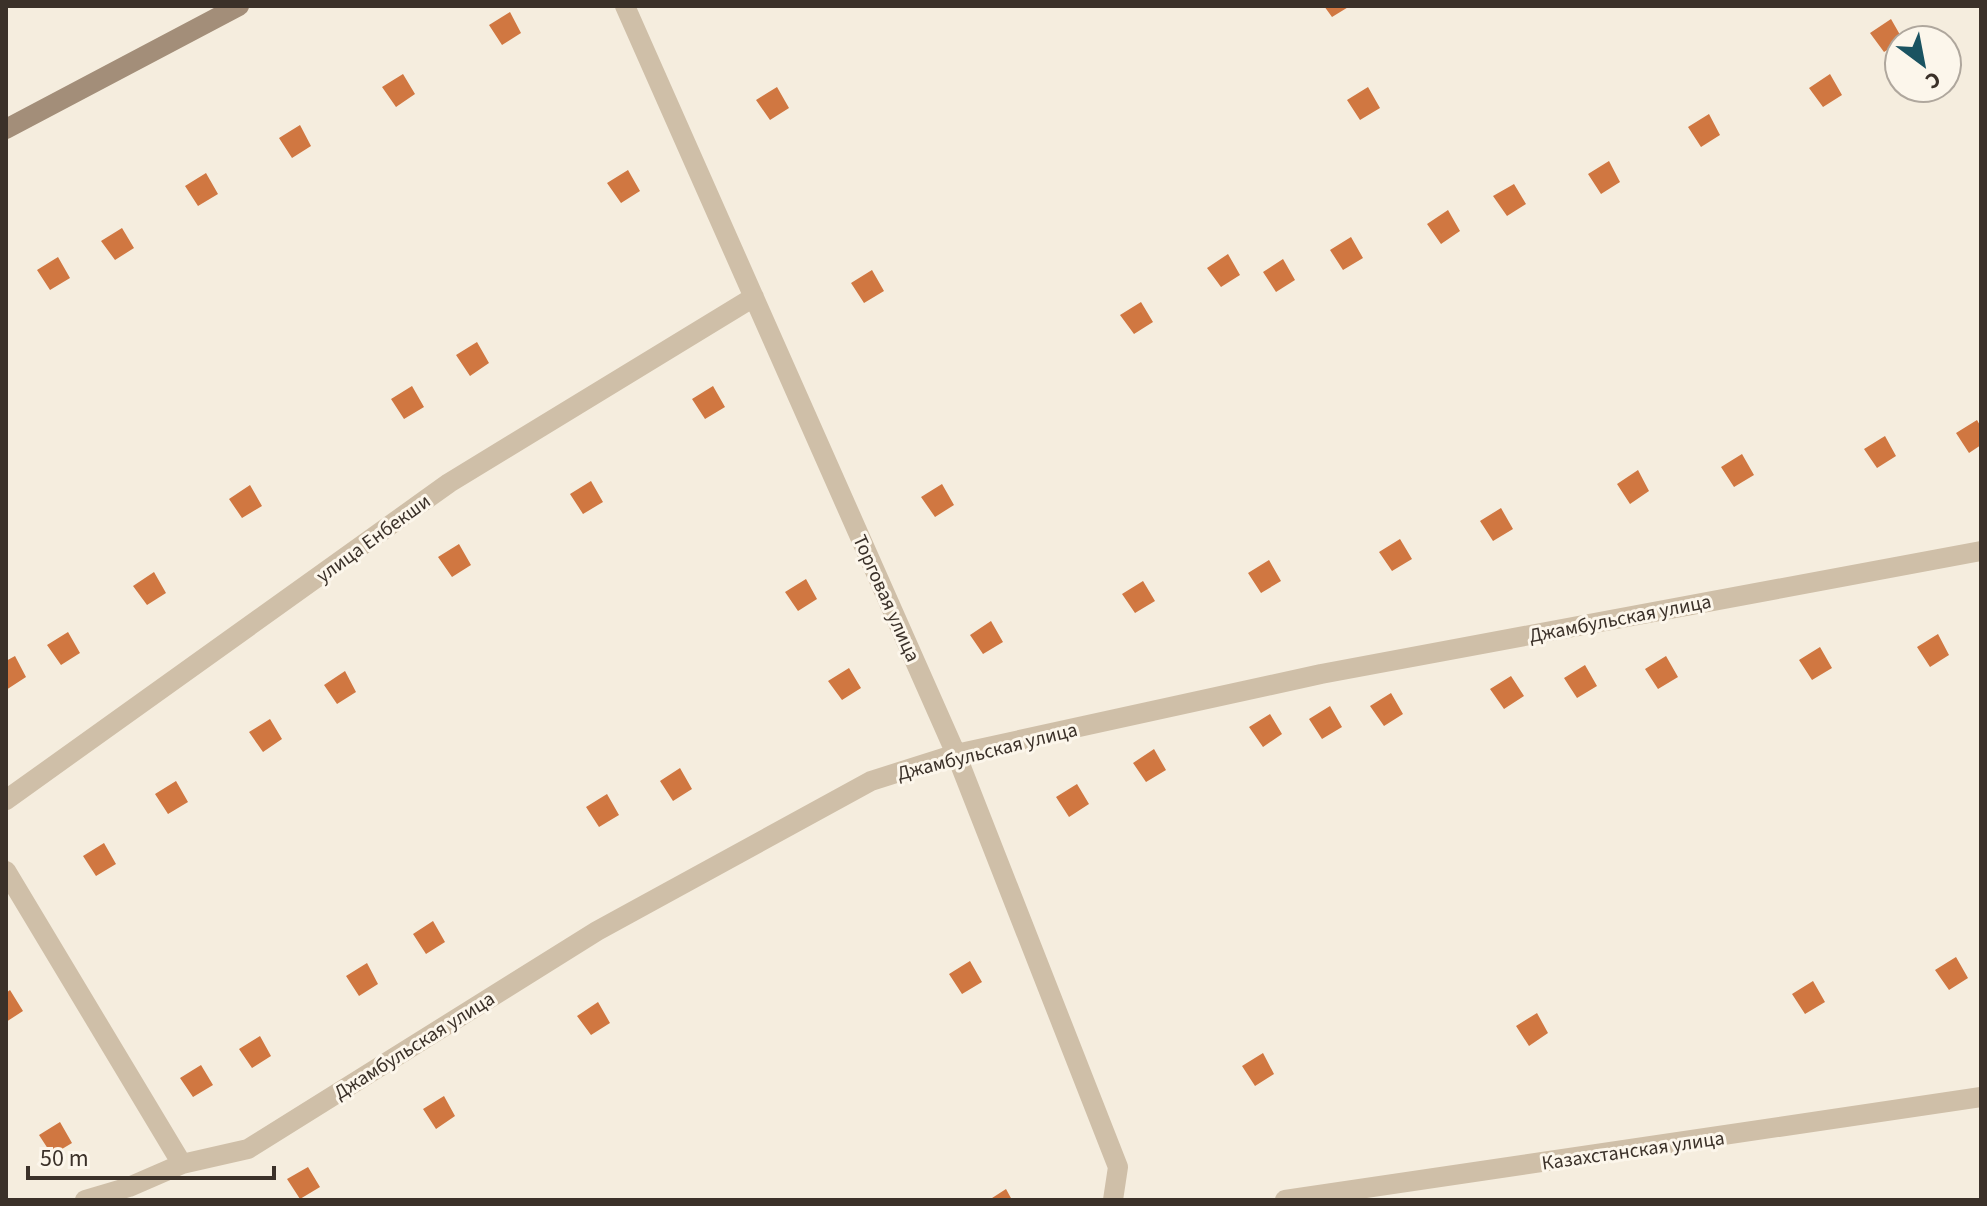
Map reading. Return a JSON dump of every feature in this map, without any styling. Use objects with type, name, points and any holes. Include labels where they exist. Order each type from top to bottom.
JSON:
[{"type":"main road","points":[[6,129],[239,6]]},
{"type":"street","name":"Торговая улица","points":[[625,6],[956,754],[1118,1167],[1113,1200]]},
{"type":"street","name":"улица Енбекши","points":[[6,800],[449,483],[754,297]]},
{"type":"street","name":"Джамбульская улица","points":[[85,1200],[129,1187],[182,1164],[248,1149],[597,931],[871,781],[956,754],[1321,674],[1981,551]]},
{"type":"street","points":[[6,871],[182,1164]]},
{"type":"street","name":"Казахстанская улица","points":[[1285,1200],[1981,1097]]},
{"type":"building","points":[[1324,6],[1350,6],[1332,17]]},
{"type":"building","points":[[510,12],[521,33],[502,45],[489,25]]},
{"type":"building","points":[[1883,24],[1883,51],[1870,33]]},
{"type":"building","points":[[403,74],[415,94],[396,107],[382,87]]},
{"type":"building","points":[[1830,74],[1842,95],[1823,107],[1809,88]]},
{"type":"building","points":[[777,87],[789,108],[770,120],[756,100]]},
{"type":"building","points":[[1368,87],[1380,108],[1360,120],[1347,100]]},
{"type":"building","points":[[1709,114],[1720,135],[1701,147],[1688,127]]},
{"type":"building","points":[[300,125],[311,146],[292,158],[279,138]]},
{"type":"building","points":[[1609,161],[1620,182],[1601,194],[1588,174]]},
{"type":"building","points":[[628,170],[640,191],[621,203],[607,183]]},
{"type":"building","points":[[206,173],[218,194],[198,206],[185,186]]},
{"type":"building","points":[[1514,184],[1526,204],[1507,216],[1493,196]]},
{"type":"building","points":[[1448,210],[1460,231],[1441,244],[1427,224]]},
{"type":"building","points":[[122,228],[134,248],[115,260],[101,241]]},
{"type":"building","points":[[1351,237],[1363,258],[1343,270],[1330,250]]},
{"type":"building","points":[[1228,254],[1240,275],[1221,287],[1207,268]]},
{"type":"building","points":[[58,257],[70,278],[50,290],[37,270]]},
{"type":"building","points":[[1283,259],[1295,280],[1276,292],[1263,272]]},
{"type":"building","points":[[872,270],[884,291],[864,303],[851,283]]},
{"type":"building","points":[[1141,302],[1153,322],[1134,334],[1120,315]]},
{"type":"building","points":[[477,342],[489,363],[470,376],[456,355]]},
{"type":"building","points":[[412,386],[424,407],[404,419],[391,399]]},
{"type":"building","points":[[713,386],[725,407],[705,419],[692,399]]},
{"type":"building","points":[[1977,420],[1981,427],[1981,445],[1969,453],[1956,433]]},
{"type":"building","points":[[1885,436],[1896,456],[1877,468],[1864,449]]},
{"type":"building","points":[[1742,454],[1754,475],[1734,487],[1721,467]]},
{"type":"building","points":[[1638,470],[1649,491],[1630,504],[1617,484]]},
{"type":"building","points":[[591,481],[603,502],[583,514],[570,494]]},
{"type":"building","points":[[942,484],[954,505],[935,517],[921,497]]},
{"type":"building","points":[[250,485],[262,506],[242,518],[229,499]]},
{"type":"building","points":[[1501,508],[1513,529],[1493,541],[1480,521]]},
{"type":"building","points":[[1400,539],[1412,559],[1392,571],[1379,552]]},
{"type":"building","points":[[459,544],[471,565],[452,577],[438,557]]},
{"type":"building","points":[[1269,560],[1281,581],[1261,593],[1248,573]]},
{"type":"building","points":[[154,572],[166,593],[147,605],[133,586]]},
{"type":"building","points":[[806,579],[817,599],[798,611],[785,592]]},
{"type":"building","points":[[1143,581],[1155,601],[1135,613],[1122,594]]},
{"type":"building","points":[[991,621],[1003,642],[983,654],[970,635]]},
{"type":"building","points":[[68,632],[80,653],[61,665],[47,645]]},
{"type":"building","points":[[1938,634],[1949,655],[1930,667],[1917,647]]},
{"type":"building","points":[[1820,647],[1832,668],[1812,680],[1799,660]]},
{"type":"building","points":[[15,656],[26,677],[6,690],[6,661]]},
{"type":"building","points":[[1666,656],[1678,677],[1658,689],[1645,669]]},
{"type":"building","points":[[1585,665],[1597,686],[1577,698],[1564,678]]},
{"type":"building","points":[[849,668],[861,688],[842,700],[828,681]]},
{"type":"building","points":[[345,671],[356,692],[337,704],[324,685]]},
{"type":"building","points":[[1511,676],[1524,696],[1504,709],[1490,689]]},
{"type":"building","points":[[1391,693],[1403,714],[1384,726],[1370,706]]},
{"type":"building","points":[[1330,706],[1342,727],[1322,739],[1309,719]]},
{"type":"building","points":[[1270,714],[1282,734],[1263,747],[1249,727]]},
{"type":"building","points":[[270,719],[282,739],[263,752],[249,732]]},
{"type":"building","points":[[1154,749],[1166,770],[1146,782],[1133,763]]},
{"type":"building","points":[[680,768],[692,789],[673,801],[660,781]]},
{"type":"building","points":[[176,781],[188,802],[168,814],[155,794]]},
{"type":"building","points":[[1077,784],[1089,804],[1069,817],[1056,797]]},
{"type":"building","points":[[607,794],[619,815],[599,827],[586,807]]},
{"type":"building","points":[[104,843],[116,864],[96,876],[83,856]]},
{"type":"building","points":[[433,921],[445,942],[426,954],[413,934]]},
{"type":"building","points":[[1956,957],[1968,978],[1949,990],[1935,970]]},
{"type":"building","points":[[970,961],[982,982],[962,994],[949,974]]},
{"type":"building","points":[[367,963],[378,984],[359,996],[346,976]]},
{"type":"building","points":[[1813,981],[1825,1002],[1805,1014],[1792,994]]},
{"type":"building","points":[[10,990],[23,1011],[6,1022],[6,993]]},
{"type":"building","points":[[598,1002],[610,1023],[591,1035],[577,1016]]},
{"type":"building","points":[[1537,1013],[1548,1033],[1529,1046],[1516,1026]]},
{"type":"building","points":[[260,1036],[271,1056],[252,1068],[239,1049]]},
{"type":"building","points":[[1263,1053],[1274,1074],[1255,1086],[1242,1066]]},
{"type":"building","points":[[201,1065],[213,1085],[193,1097],[180,1078]]},
{"type":"building","points":[[444,1096],[455,1116],[436,1129],[423,1109]]},
{"type":"building","points":[[60,1122],[72,1143],[52,1155],[39,1135]]},
{"type":"building","points":[[308,1167],[320,1187],[300,1199],[287,1179]]},
{"type":"building","points":[[1006,1189],[1012,1200],[989,1200]]}]
